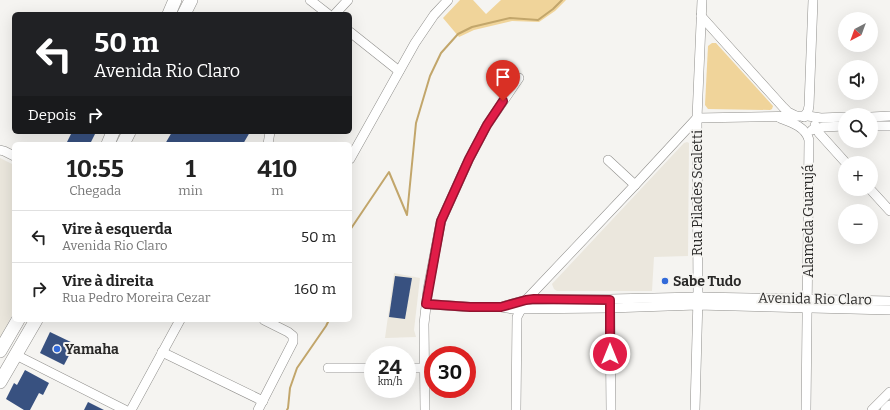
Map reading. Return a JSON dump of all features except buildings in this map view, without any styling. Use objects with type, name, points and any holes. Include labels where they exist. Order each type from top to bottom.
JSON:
[{"type":"main road","points":[[170,12],[176,0]]},
{"type":"main road","points":[[185,12],[191,0]]},
{"type":"main road","points":[[0,351],[17,322]]},
{"type":"main road","points":[[0,382],[35,322]]},
{"type":"main road","points":[[0,355],[8,353],[16,355]]},
{"type":"street","points":[[310,0],[325,12]]},
{"type":"street","points":[[337,12],[348,0]]},
{"type":"street","points":[[352,156],[415,43],[434,15],[448,0]]},
{"type":"street","name":"Rua Pilades Scaletti","points":[[694,410],[697,301],[697,118],[702,0]]},
{"type":"street","points":[[813,0],[809,106],[808,111],[800,123],[801,127],[811,128],[838,126]]},
{"type":"street","points":[[701,16],[788,112],[813,118],[815,122],[811,128]]},
{"type":"street","points":[[700,35],[704,30],[708,29],[714,31]]},
{"type":"street","points":[[352,34],[399,71]]},
{"type":"street","points":[[424,346],[424,324],[426,304],[441,221],[469,159],[487,125],[519,78]]},
{"type":"street","points":[[772,116],[811,128],[823,138],[840,156]]},
{"type":"street","points":[[516,410],[517,317],[520,309],[526,300],[697,118],[772,116],[838,117]]},
{"type":"street","points":[[878,117],[890,116]]},
{"type":"street","points":[[878,126],[890,126]]},
{"type":"street","name":"Alameda Guarujá","points":[[806,410],[809,140],[806,133],[811,128]]},
{"type":"street","points":[[678,138],[689,135],[697,141]]},
{"type":"street","points":[[0,150],[12,155]]},
{"type":"street","points":[[608,160],[635,185]]},
{"type":"street","points":[[876,196],[890,211]]},
{"type":"street","points":[[543,282],[547,293],[557,299]]},
{"type":"street","name":"Avenida Rio Claro","points":[[501,307],[526,300],[557,299],[610,304]]},
{"type":"street","name":"Avenida Rio Claro","points":[[426,304],[520,309],[697,301],[807,303],[890,301]]},
{"type":"street","name":"Avenida Rio Claro","points":[[807,303],[890,310]]},
{"type":"street","points":[[610,304],[611,410]]},
{"type":"street","points":[[130,410],[179,322]]},
{"type":"street","points":[[258,410],[293,342],[293,336],[288,332],[268,322]]},
{"type":"street","points":[[162,352],[263,401]]},
{"type":"street","points":[[16,355],[125,410]]},
{"type":"street","points":[[328,368],[364,368]]},
{"type":"street","points":[[872,410],[890,392]]},
{"type":"street","points":[[425,398],[425,410]]},
{"type":"street","points":[[885,410],[890,405]]},
{"type":"shaded area","points":[[460,0],[473,0],[486,14],[501,0],[566,0],[555,11],[539,22],[512,21],[474,30],[459,37],[443,18]]},
{"type":"shaded area","points":[[712,43],[716,43],[773,106],[772,109],[708,109],[705,105],[708,46]]},
{"type":"shaded area","points":[[684,143],[689,143],[688,256],[654,257],[652,291],[557,291],[554,289],[552,284]]},
{"type":"shaded area","points":[[0,158],[12,164],[12,316],[0,338]]},
{"type":"shaded area","points":[[394,273],[420,278],[414,330],[416,337],[385,338]]},
{"type":"waterway","points":[[352,227],[389,172],[407,215],[416,123],[430,76],[441,53],[458,34],[472,27],[510,18],[538,20],[562,0]]},
{"type":"waterway","points":[[287,410],[290,388],[297,368],[328,322]]},
{"type":"place","name":"Sabe Tudo","points":[[665,281]]},
{"type":"place","name":"Yamaha","points":[[57,349]]},
{"type":"route","points":[[503,101],[487,125],[469,159],[441,221],[426,304],[470,307],[501,307],[534,299],[610,300],[610,354]]}]
